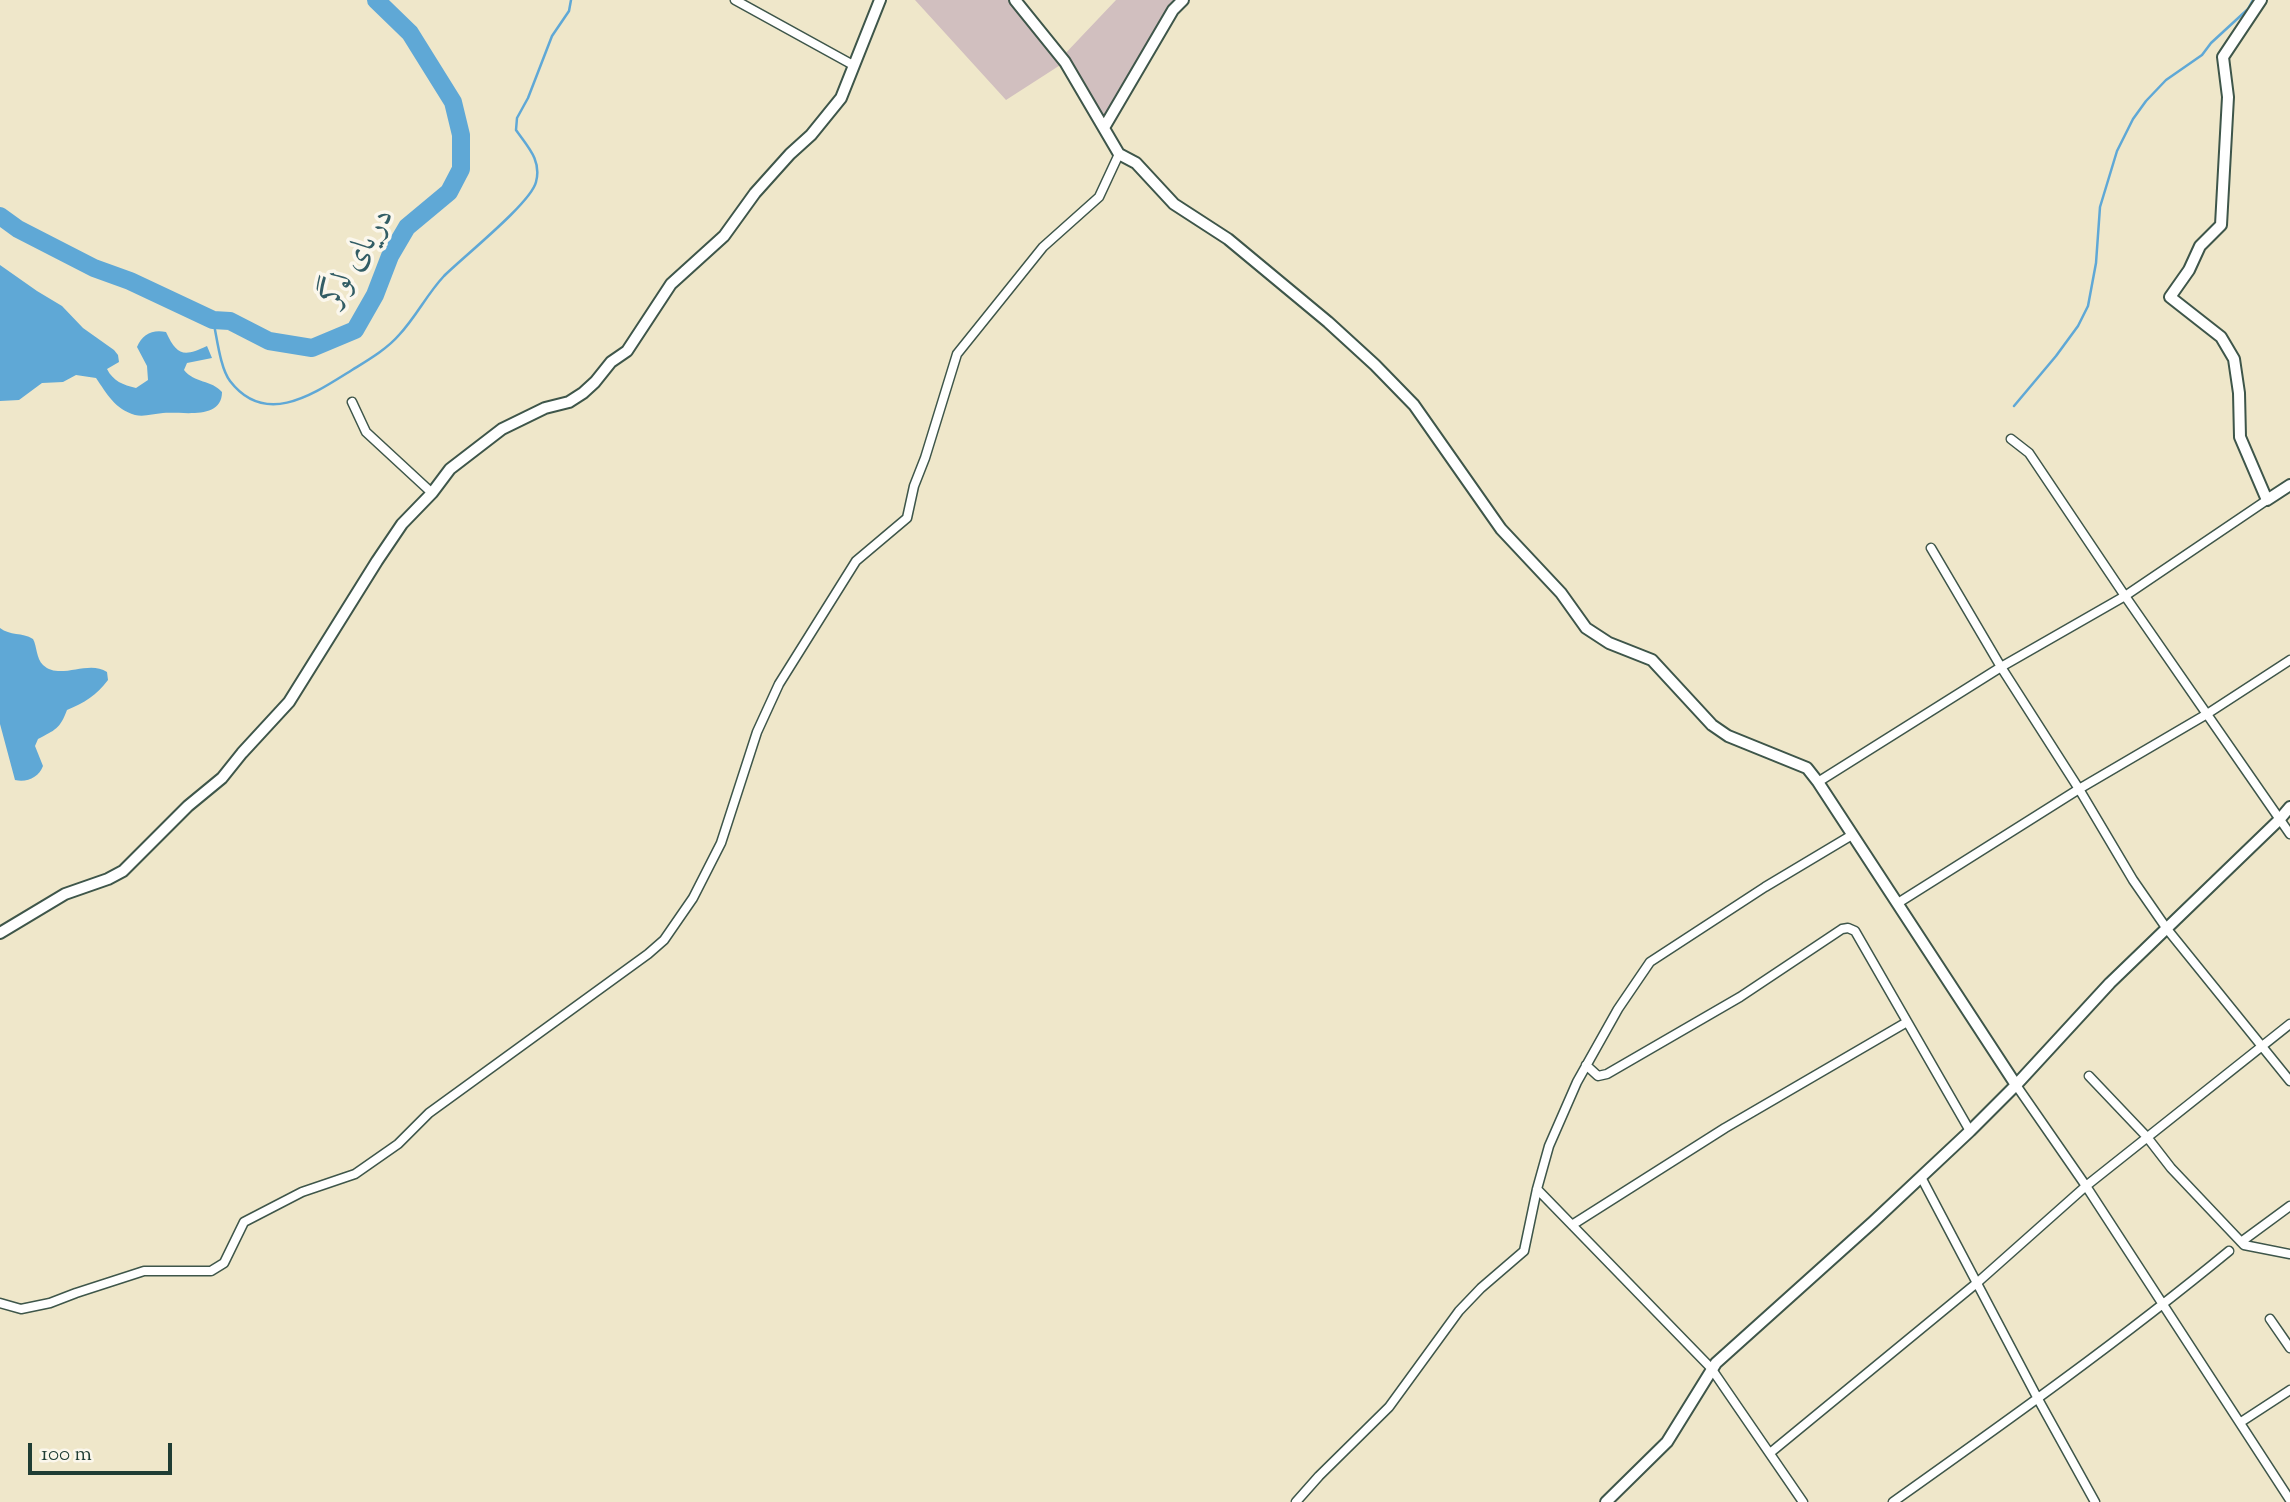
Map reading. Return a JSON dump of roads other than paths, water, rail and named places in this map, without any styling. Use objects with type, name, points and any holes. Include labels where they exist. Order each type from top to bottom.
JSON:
[{"type":"street","points":[[734,0],[853,65]]},
{"type":"street","points":[[0,933],[65,894],[123,871],[188,806],[222,778],[289,702],[402,524],[432,493],[450,469],[502,429],[545,408],[569,402],[583,393],[595,383],[611,362],[627,351],[671,284],[724,236],[755,193],[811,135],[841,99],[880,0]]},
{"type":"street","points":[[1016,0],[1065,62],[1119,154],[1136,163],[1174,204],[1227,239],[1328,322],[1415,405],[1501,529],[1561,593],[1586,628],[1609,643],[1652,660],[1712,725],[1728,736],[1807,768],[2164,1304],[2290,1500]]},
{"type":"street","points":[[1105,126],[1173,10],[1183,0]]},
{"type":"street","points":[[2261,0],[2223,57],[2228,97],[2221,225],[2200,246],[2189,271],[2169,297],[2221,337],[2234,359],[2239,393],[2240,437],[2267,500]]},
{"type":"street","points":[[0,1303],[21,1309],[50,1303],[144,1271],[211,1271],[223,1263],[244,1222],[302,1192],[355,1174],[398,1144],[429,1113],[649,954],[664,940],[693,898],[721,843],[757,732],[779,684],[856,561],[907,518],[914,486],[957,354],[1043,247],[1099,197],[1119,154]]},
{"type":"street","points":[[352,402],[366,432],[432,493]]},
{"type":"street","points":[[2011,439],[2029,453],[2290,834]]},
{"type":"street","points":[[1818,782],[2001,667],[2125,596],[2290,485]]},
{"type":"street","points":[[1931,548],[2133,880],[2167,929],[2290,1081]]},
{"type":"street","points":[[1898,903],[2079,789],[2207,714],[2290,660]]},
{"type":"street","points":[[1606,1502],[1667,1442],[1711,1368],[1970,1131],[2110,983],[2280,820],[2290,807]]},
{"type":"street","points":[[1296,1502],[1389,1407],[1459,1311],[1524,1251],[1549,1146],[1586,1065],[1618,1009],[1650,962],[1765,887],[1852,835]]},
{"type":"street","points":[[1586,1065],[1598,1076],[1607,1074],[1740,997],[1842,929],[1848,928],[1855,931],[1970,1131]]},
{"type":"street","points":[[1572,1225],[1725,1128],[1907,1022]]},
{"type":"street","points":[[1770,1453],[1978,1282],[2086,1186],[2290,1024]]},
{"type":"street","points":[[2089,1076],[2241,1242],[2249,1247],[2290,1254]]},
{"type":"street","points":[[1921,1177],[2095,1502]]},
{"type":"street","points":[[1537,1189],[1711,1368],[1803,1502]]},
{"type":"street","points":[[2241,1242],[2290,1206]]},
{"type":"street","points":[[1893,1502],[2038,1399],[2229,1251]]},
{"type":"street","points":[[2270,1319],[2290,1348]]},
{"type":"street","points":[[2241,1422],[2290,1390]]},
{"type":"water","points":[[0,265],[62,306],[83,328],[114,350],[119,362],[107,369],[115,379],[127,385],[136,388],[148,380],[147,366],[137,347],[148,334],[166,332],[174,346],[182,352],[192,352],[207,346],[212,358],[187,363],[184,370],[218,388],[222,392],[220,401],[208,411],[199,413],[135,415],[117,405],[96,378],[76,375],[63,382],[42,383],[19,400],[0,401]]},
{"type":"water","points":[[0,628],[33,639],[41,662],[50,669],[66,671],[91,668],[107,672],[108,680],[99,690],[67,710],[56,728],[38,739],[35,746],[43,766],[36,776],[24,781],[15,780],[0,724]]},
{"type":"waterway","name":"دریای لوگر","points":[[0,216],[18,229],[94,268],[130,281],[213,320],[230,321],[269,341],[312,348],[355,330],[375,295],[390,256],[407,227],[449,192],[461,169],[461,135],[453,102],[410,33],[376,0]]},
{"type":"waterway","points":[[213,320],[221,360],[230,381],[244,395],[259,402],[275,404],[307,396],[389,345],[444,276],[510,216],[536,182],[535,160],[516,130],[517,118],[528,98],[552,36],[569,11],[571,0]]},
{"type":"waterway","points":[[2014,406],[2056,356],[2078,326],[2088,306],[2096,263],[2100,207],[2117,151],[2133,119],[2166,80],[2202,55],[2211,43],[2248,9],[2253,0]]}]
